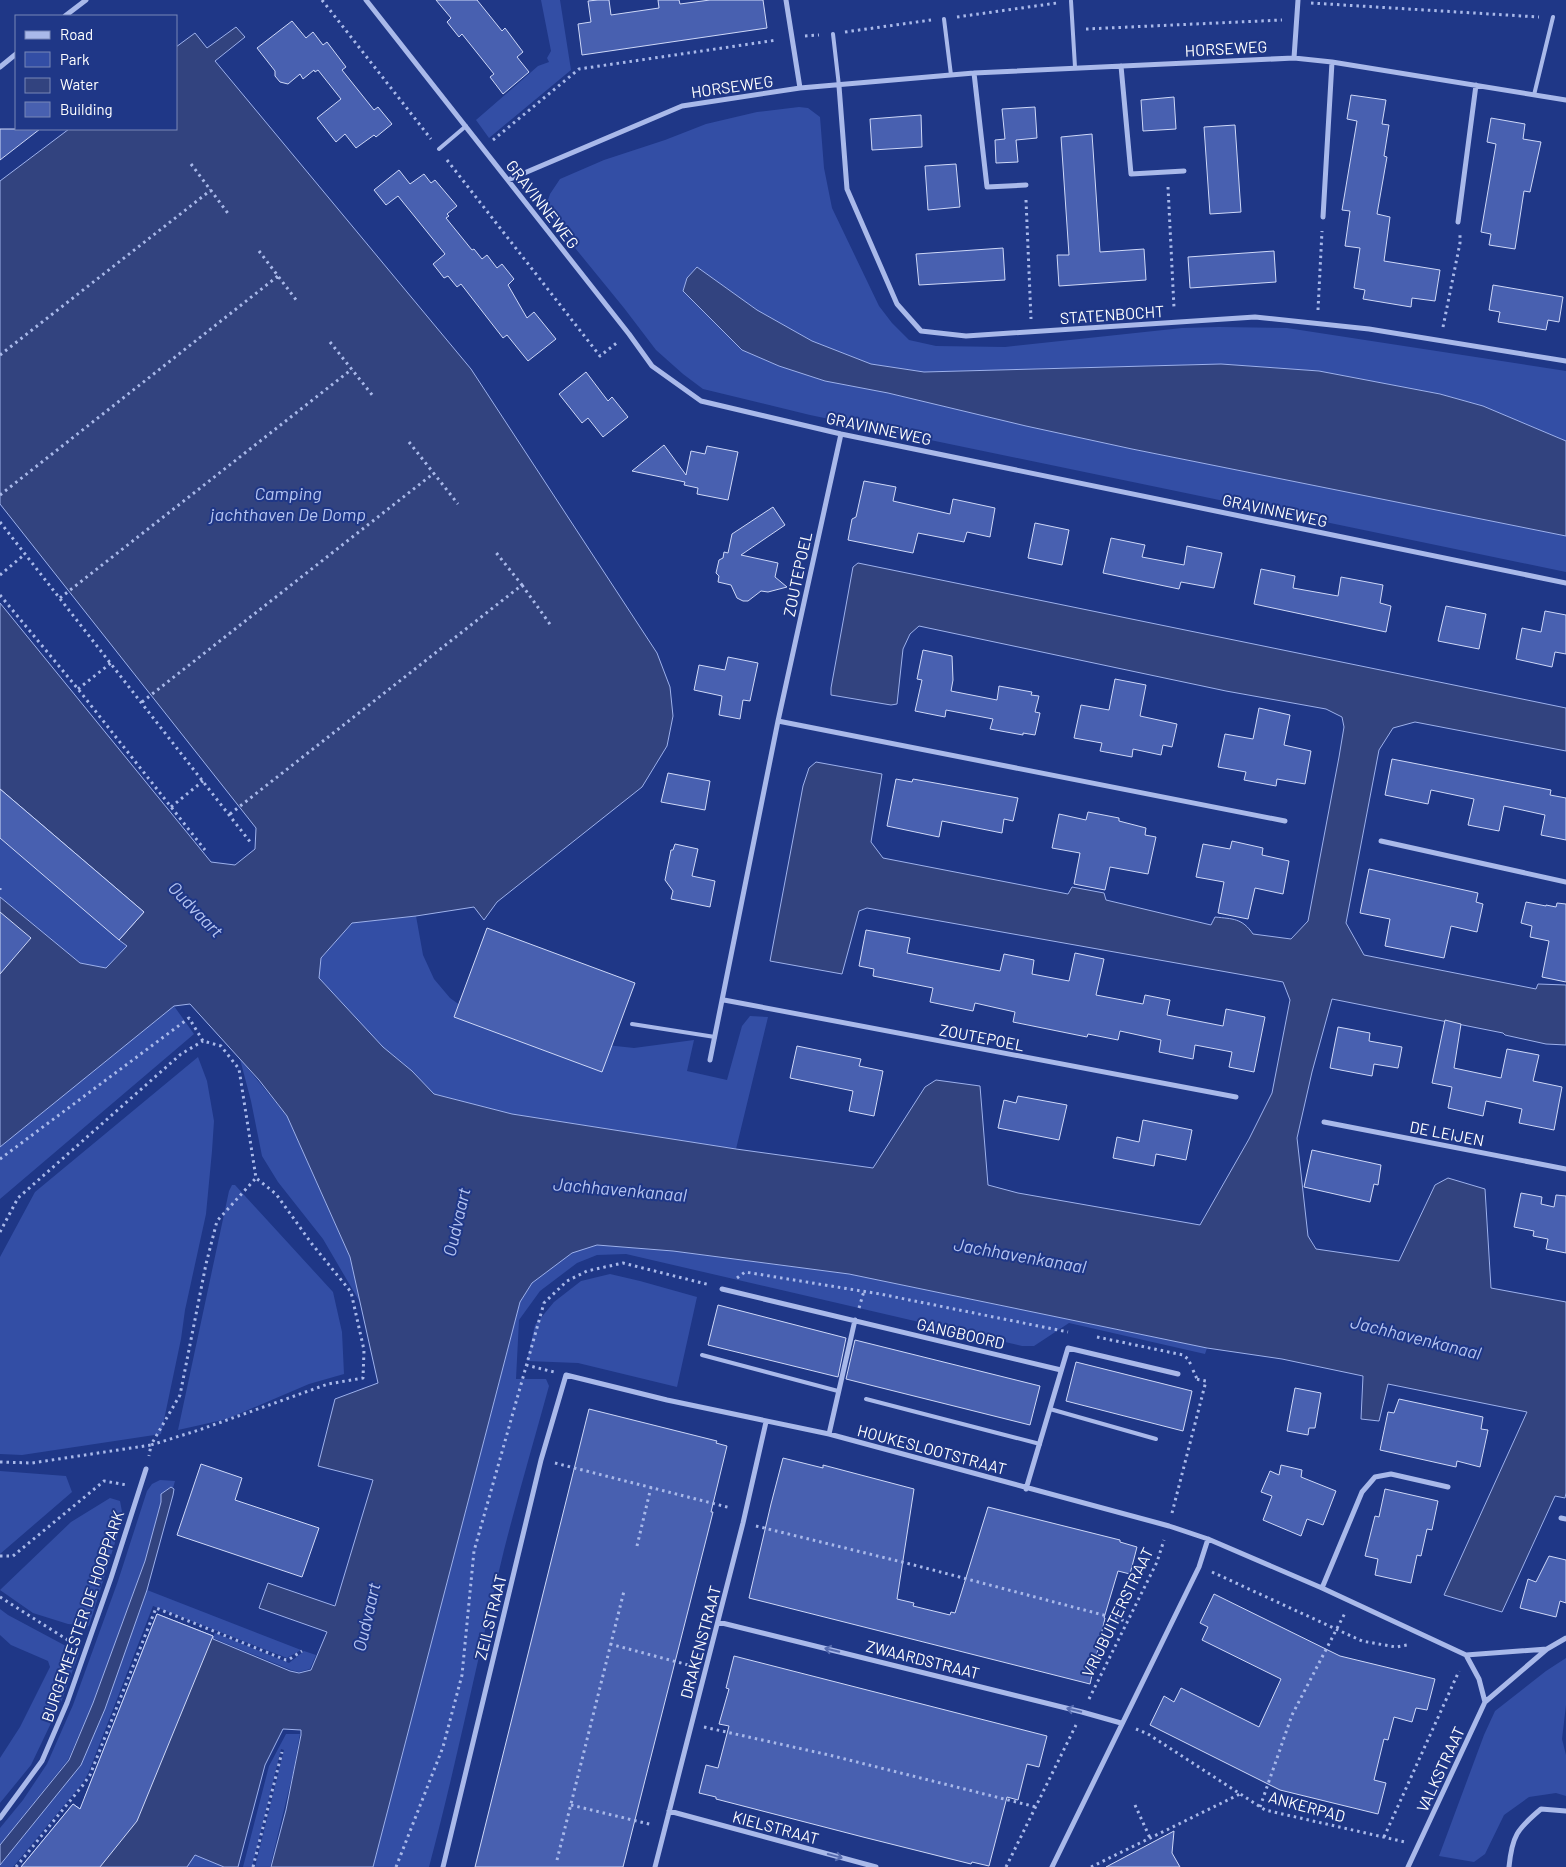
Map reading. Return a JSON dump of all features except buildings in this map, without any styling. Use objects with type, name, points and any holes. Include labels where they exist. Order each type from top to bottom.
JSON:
[{"type":"street","points":[[66,15],[86,0]]},
{"type":"street","name":"GRAVINNEWEG","points":[[366,0],[629,334],[652,366],[701,401],[840,434],[1566,582]]},
{"type":"street","points":[[786,0],[800,88]]},
{"type":"street","points":[[1294,58],[1298,1]]},
{"type":"street","points":[[0,67],[15,55]]},
{"type":"street","name":"HORSEWEG","points":[[508,180],[682,106],[800,88],[974,73],[1294,58],[1332,62],[1566,100]]},
{"type":"street","points":[[1323,217],[1332,62]]},
{"type":"street","points":[[1121,66],[1132,174],[1184,170]]},
{"type":"street","points":[[974,73],[987,187],[1026,185]]},
{"type":"street","points":[[1458,222],[1476,85]]},
{"type":"street","name":"STATENBOCHT","points":[[839,86],[847,189],[897,304],[921,331],[966,336],[1255,317],[1369,328],[1566,361]]},
{"type":"street","name":"ZOUTEPOEL","points":[[710,1060],[724,1000],[778,721],[840,434]]},
{"type":"street","points":[[778,721],[1285,821]]},
{"type":"street","points":[[1381,841],[1566,882]]},
{"type":"street","name":"ZOUTEPOEL","points":[[724,1000],[1236,1097]]},
{"type":"street","name":"DE LEIJEN","points":[[1324,1122],[1566,1170]]},
{"type":"street","name":"GANGBOORD","points":[[722,1289],[1061,1370]]},
{"type":"street","points":[[829,1434],[855,1320]]},
{"type":"street","points":[[1026,1488],[1068,1348],[1178,1374]]},
{"type":"street","name":"HOUKESLOOTSTRAAT","points":[[566,1375],[766,1422],[829,1434],[1169,1526],[1208,1539],[1322,1588],[1466,1655]]},
{"type":"street","name":"ZEILSTRAAT","points":[[443,1867],[541,1460],[566,1375]]},
{"type":"street","name":"DRAKENSTRAAT","points":[[655,1867],[746,1512],[766,1422]]},
{"type":"street","name":"BURGEMEESTER DE HOOPPARK","points":[[0,1818],[42,1760],[68,1703],[146,1468]]},
{"type":"street","points":[[1322,1588],[1362,1492],[1375,1477],[1391,1474],[1448,1487]]},
{"type":"street","points":[[1052,1867],[1199,1567],[1208,1539]]},
{"type":"street","name":"ZWAARDSTRAAT","points":[[718,1622],[1121,1723]]},
{"type":"street","points":[[1547,1650],[1466,1655],[1479,1679],[1485,1702],[1547,1650],[1566,1638]]},
{"type":"street","name":"VALKSTRAAT","points":[[1408,1867],[1485,1702]]},
{"type":"street","points":[[1509,1867],[1511,1846],[1521,1826],[1541,1809],[1566,1811]]},
{"type":"street","name":"KIELSTRAAT","points":[[669,1812],[876,1867]]},
{"type":"lane","points":[[1071,1],[1075,67]]},
{"type":"lane","points":[[1534,95],[1553,18]]},
{"type":"lane","points":[[944,19],[951,75]]},
{"type":"lane","points":[[833,34],[839,86]]},
{"type":"lane","points":[[439,149],[466,126]]},
{"type":"lane","points":[[632,1024],[715,1038]]},
{"type":"lane","points":[[702,1355],[838,1391]]},
{"type":"lane","points":[[866,1399],[1040,1444]]},
{"type":"lane","points":[[1050,1409],[1156,1439]]},
{"type":"path","points":[[322,0],[600,356],[629,334]]},
{"type":"path","points":[[483,148],[579,69],[792,37],[833,34],[1071,1]]},
{"type":"path","points":[[1298,1],[1553,18]]},
{"type":"path","name":"HORSEWEG","points":[[1073,30],[1297,20]]},
{"type":"path","points":[[191,164],[230,216]]},
{"type":"path","points":[[1167,172],[1174,322]]},
{"type":"path","points":[[1026,185],[1032,332]]},
{"type":"path","points":[[0,355],[211,190]]},
{"type":"path","points":[[1317,323],[1323,217]]},
{"type":"path","points":[[1441,340],[1460,243],[1458,222]]},
{"type":"path","points":[[259,251],[297,301]]},
{"type":"path","points":[[0,495],[278,276]]},
{"type":"path","points":[[330,342],[373,396]]},
{"type":"path","points":[[60,598],[352,369]]},
{"type":"path","points":[[410,442],[458,504]]},
{"type":"path","points":[[142,702],[434,473]]},
{"type":"path","points":[[0,522],[251,843]]},
{"type":"path","points":[[494,550],[552,627]]},
{"type":"path","points":[[0,575],[25,554]]},
{"type":"path","points":[[230,814],[522,585]]},
{"type":"path","points":[[0,595],[78,689],[205,850]]},
{"type":"path","points":[[78,689],[111,663]]},
{"type":"path","points":[[171,807],[203,781]]},
{"type":"path","points":[[0,1159],[189,1018],[203,1041],[221,1046],[239,1069],[256,1178],[276,1194],[312,1244],[351,1292],[364,1350],[363,1378],[328,1384],[151,1445],[32,1463],[0,1462]]},
{"type":"path","points":[[0,1232],[18,1198],[181,1054],[203,1041]]},
{"type":"path","points":[[146,1468],[151,1445],[180,1395],[206,1264],[217,1221],[256,1178]]},
{"type":"path","points":[[722,1289],[745,1272],[880,1294],[1076,1333]]},
{"type":"path","points":[[1095,1337],[1183,1355],[1188,1359],[1197,1379]]},
{"type":"path","points":[[526,1365],[566,1375]]},
{"type":"path","points":[[1178,1374],[1197,1379]]},
{"type":"path","name":"VRIJBUITERSTRAAT","points":[[1006,1867],[1156,1562],[1169,1526],[1206,1381],[1197,1379]]},
{"type":"path","points":[[541,1460],[746,1512]]},
{"type":"path","points":[[0,1556],[13,1556],[104,1481],[140,1487]]},
{"type":"path","points":[[637,1546],[651,1487]]},
{"type":"path","points":[[743,1524],[914,1565],[1126,1621]]},
{"type":"path","points":[[1199,1567],[1362,1641],[1396,1647],[1433,1640]]},
{"type":"path","points":[[557,1860],[624,1591]]},
{"type":"path","points":[[0,1597],[86,1651]]},
{"type":"path","points":[[1260,1806],[1292,1715],[1351,1602]]},
{"type":"path","points":[[16,1867],[90,1775],[156,1608],[288,1660],[302,1651]]},
{"type":"path","points":[[610,1644],[705,1670]]},
{"type":"path","points":[[1384,1837],[1466,1655]]},
{"type":"path","name":"ANKERPAD","points":[[1121,1723],[1148,1734],[1265,1810],[1419,1844]]},
{"type":"path","points":[[691,1724],[829,1755],[1036,1807]]},
{"type":"path","points":[[253,1867],[282,1752]]},
{"type":"path","points":[[1092,1867],[1240,1794]]},
{"type":"path","points":[[571,1805],[665,1828]]},
{"type":"path","points":[[1135,1805],[1150,1838]]},
{"type":"green space","points":[[541,0],[560,0],[571,70],[489,138],[476,120],[538,66],[549,62],[547,58],[551,51]]},
{"type":"green space","points":[[799,107],[808,108],[820,117],[824,168],[832,208],[879,306],[909,340],[936,346],[1005,347],[1182,328],[1287,328],[1566,371],[1566,441],[1483,406],[1440,394],[1319,371],[1221,364],[924,372],[871,364],[812,341],[757,310],[697,267],[687,278],[683,291],[742,350],[779,366],[825,381],[888,393],[1132,449],[1566,536],[1566,572],[810,415],[703,389],[656,350],[549,216],[546,206],[550,194],[560,179],[604,160],[706,124],[757,112]]},
{"type":"green space","points":[[0,838],[127,946],[106,968],[80,963],[0,897]]},
{"type":"green space","points":[[416,916],[423,955],[434,979],[450,998],[471,1013],[588,1043],[634,1048],[694,1040],[687,1071],[727,1080],[742,1026],[750,1016],[768,1017],[736,1149],[512,1114],[434,1094],[412,1071],[383,1047],[319,978],[321,958],[352,923]]},
{"type":"green space","points":[[174,1006],[194,1034],[0,1199],[0,1147]]},
{"type":"green space","points":[[198,1057],[207,1081],[214,1121],[206,1214],[161,1434],[22,1455],[0,1454],[0,1257],[35,1192]]},
{"type":"green space","points":[[240,1059],[287,1116],[350,1257],[361,1304],[323,1239],[278,1182],[262,1156]]},
{"type":"green space","points":[[232,1185],[235,1185],[333,1292],[342,1332],[344,1374],[309,1384],[227,1419],[178,1430],[229,1191]]},
{"type":"green space","points":[[597,1245],[673,1251],[849,1274],[1207,1348],[1205,1354],[1069,1323],[1034,1346],[1022,1346],[626,1254],[597,1255],[577,1263],[540,1291],[519,1320],[516,1379],[546,1379],[549,1386],[504,1550],[429,1867],[373,1867],[520,1302],[532,1283],[572,1253]]},
{"type":"green space","points":[[610,1274],[697,1297],[677,1387],[578,1363],[527,1361],[535,1325],[554,1302],[581,1281]]},
{"type":"green space","points":[[0,1471],[66,1476],[72,1492],[0,1554]]},
{"type":"green space","points":[[160,1480],[175,1481],[173,1488],[170,1487],[161,1494],[161,1502],[145,1561],[93,1703],[68,1760],[0,1845],[0,1828],[23,1800],[47,1764],[73,1705],[118,1581],[147,1491],[152,1484]]},
{"type":"green space","points":[[110,1498],[120,1501],[123,1517],[89,1626],[68,1624],[33,1613],[0,1590],[71,1522]]},
{"type":"green space","points":[[147,1590],[301,1650],[287,1658],[153,1606],[88,1774],[13,1867],[0,1867],[81,1765],[105,1709]]},
{"type":"green space","points":[[0,1609],[79,1653],[62,1700],[31,1765],[0,1803],[0,1758],[20,1727],[50,1667],[48,1661],[11,1645],[0,1635]]},
{"type":"green space","points":[[215,1633],[289,1663],[304,1651],[316,1655],[310,1669],[299,1672],[213,1638]]},
{"type":"green space","points":[[1566,1658],[1566,1705],[1562,1739],[1566,1755],[1566,1796],[1556,1793],[1529,1797],[1504,1815],[1485,1854],[1474,1862],[1439,1856],[1484,1735],[1495,1711],[1546,1671]]},
{"type":"green space","points":[[286,1734],[300,1734],[293,1773],[270,1867],[255,1867],[284,1750],[281,1749],[252,1867],[243,1867],[269,1766]]},
{"type":"green space","points":[[194,1855],[224,1867],[187,1867]]},
{"type":"water","points":[[236,27],[245,37],[215,61],[471,369],[657,653],[670,687],[673,716],[667,746],[642,787],[497,902],[484,920],[474,907],[352,923],[321,958],[319,978],[383,1047],[412,1071],[434,1094],[512,1114],[873,1168],[925,1087],[936,1080],[980,1086],[988,1185],[1018,1193],[1200,1225],[1249,1139],[1272,1093],[1290,1000],[1283,982],[867,908],[859,911],[842,974],[770,961],[803,786],[809,768],[816,762],[882,774],[871,842],[883,858],[1068,894],[1072,887],[1104,893],[1106,900],[1211,925],[1215,917],[1232,919],[1241,922],[1253,934],[1291,939],[1308,921],[1344,727],[1342,717],[1326,709],[1226,691],[919,626],[910,634],[903,649],[897,704],[891,705],[831,695],[853,567],[858,563],[1566,708],[1566,751],[1415,722],[1393,728],[1379,750],[1346,923],[1364,955],[1536,989],[1538,984],[1566,985],[1566,1045],[1546,1044],[1503,1033],[1332,999],[1312,1072],[1297,1138],[1308,1236],[1316,1249],[1399,1261],[1435,1185],[1448,1178],[1485,1189],[1491,1288],[1566,1302],[1565,1498],[1555,1496],[1502,1612],[1444,1595],[1527,1412],[1388,1384],[1379,1421],[1361,1419],[1363,1376],[1282,1359],[1207,1348],[849,1274],[673,1251],[597,1245],[572,1253],[532,1283],[520,1302],[373,1867],[271,1867],[286,1810],[301,1735],[301,1730],[283,1729],[265,1765],[238,1867],[224,1867],[195,1855],[187,1867],[21,1867],[73,1804],[110,1830],[85,1797],[157,1614],[213,1636],[213,1639],[290,1671],[299,1673],[311,1670],[327,1632],[259,1608],[268,1583],[335,1606],[373,1480],[318,1466],[335,1399],[378,1383],[350,1257],[287,1116],[259,1080],[190,1004],[174,1006],[0,1147],[0,897],[80,963],[106,968],[127,946],[119,940],[144,912],[0,789],[0,603],[211,862],[235,865],[255,849],[256,828],[0,504],[0,181],[68,130],[178,130],[178,46],[195,33],[207,48]]},
{"type":"water","points":[[697,267],[757,310],[812,341],[871,364],[924,372],[1221,364],[1319,371],[1440,394],[1483,406],[1566,441],[1566,536],[1132,449],[888,393],[825,381],[779,366],[742,350],[683,291],[687,278]]},
{"type":"water","points":[[171,1487],[174,1489],[173,1495],[147,1590],[105,1709],[81,1765],[0,1865],[0,1845],[69,1760],[93,1703],[145,1561],[161,1502],[161,1494]]},
{"type":"water label","name":"Camping jachthaven De Domp","points":[[288,503]]},
{"type":"water label","name":"Oudvaart","points":[[196,909]]},
{"type":"water label","name":"Jachhavenkanaal","points":[[620,1189]]},
{"type":"water label","name":"Oudvaart","points":[[456,1222]]},
{"type":"water label","name":"Jachhavenkanaal","points":[[1020,1255]]},
{"type":"water label","name":"Jachhavenkanaal","points":[[1416,1337]]},
{"type":"water label","name":"Oudvaart","points":[[366,1617]]}]
